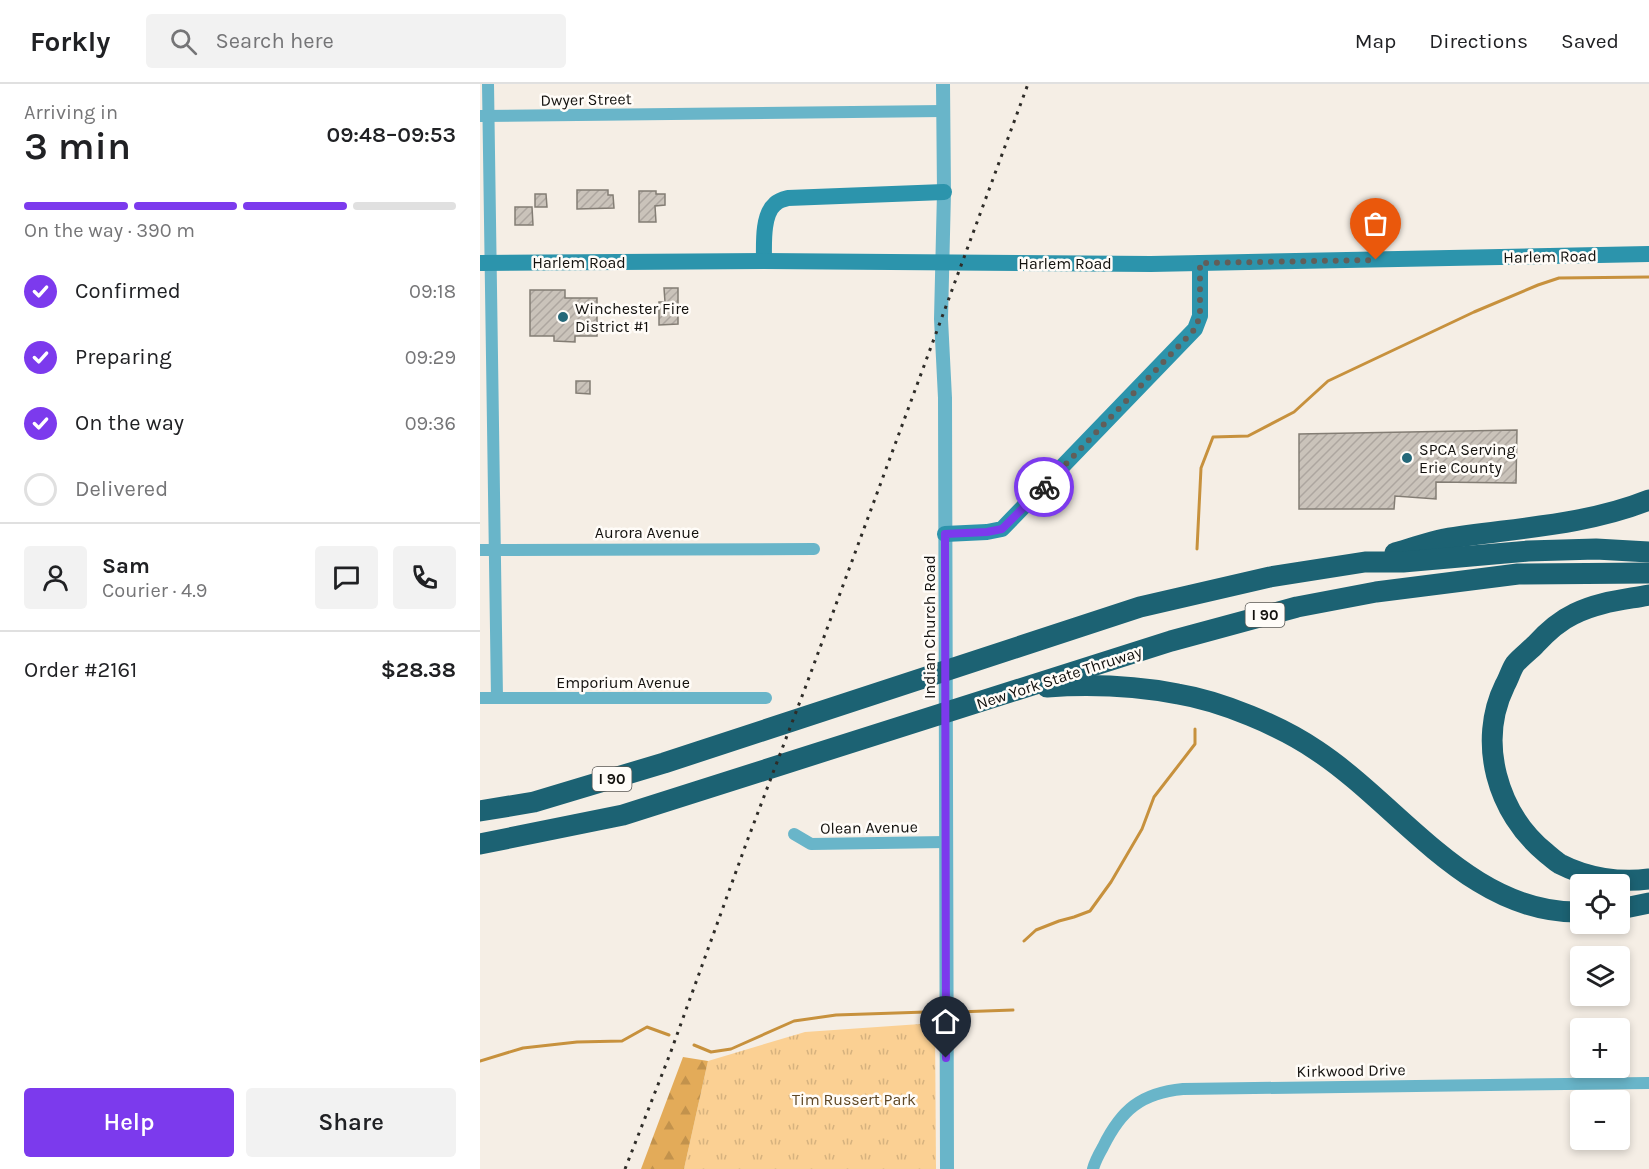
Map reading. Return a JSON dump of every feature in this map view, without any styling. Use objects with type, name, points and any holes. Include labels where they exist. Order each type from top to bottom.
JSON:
[{"type":"highway","points":[[1365,562],[1442,540],[1572,521],[1625,510],[1649,500]]},
{"type":"highway","name":"I 90","points":[[480,811],[534,802],[664,763],[1140,607],[1270,577],[1365,562],[1403,562],[1528,551],[1596,549],[1649,552]]},
{"type":"highway","name":"New York State Thruway","points":[[480,844],[623,815],[1106,661],[1297,607],[1365,594],[1518,574],[1649,573]]},
{"type":"highway","points":[[1649,595],[1602,603],[1573,614],[1548,631],[1515,664],[1499,698],[1492,729],[1494,759],[1501,793],[1514,818],[1533,842],[1560,864],[1596,878],[1630,882],[1649,879]]},
{"type":"highway","points":[[1021,689],[1089,686],[1169,693],[1214,703],[1284,731],[1316,750],[1349,774],[1432,847],[1473,879],[1507,898],[1541,909],[1570,911]]},
{"type":"highway","points":[[1630,907],[1649,903]]},
{"type":"main road","points":[[764,261],[765,229],[769,212],[776,203],[788,198],[944,192]]},
{"type":"main road","name":"Harlem Road","points":[[485,263],[764,261],[1200,263],[1649,254]]},
{"type":"main road","points":[[945,534],[1002,529],[1195,329],[1200,316],[1200,263]]},
{"type":"street","points":[[489,84],[484,116],[485,263],[496,550],[497,698]]},
{"type":"street","name":"Indian Church Road","points":[[943,84],[944,192],[941,319],[945,398],[947,1169]]},
{"type":"street","name":"Dwyer Street","points":[[484,116],[944,111]]},
{"type":"street","name":"Aurora Avenue","points":[[480,550],[814,549]]},
{"type":"street","name":"Emporium Avenue","points":[[480,698],[766,698]]},
{"type":"street","name":"Olean Avenue","points":[[794,834],[811,844],[946,842]]},
{"type":"street","name":"Kirkwood Drive","points":[[1094,1169],[1108,1137],[1128,1111],[1139,1101],[1165,1090],[1649,1083]]},
{"type":"green space","name":"Tim Russert Park","points":[[935,1023],[936,1169],[684,1169],[708,1061],[805,1032]]},
{"type":"green space","points":[[683,1057],[708,1061],[684,1169],[641,1169]]},
{"type":"building","points":[[577,190],[608,190],[608,195],[613,195],[614,208],[577,209]]},
{"type":"building","points":[[639,191],[656,191],[656,194],[665,194],[665,205],[655,206],[656,222],[639,222]]},
{"type":"building","points":[[535,194],[546,194],[547,207],[535,207]]},
{"type":"building","points":[[515,207],[532,207],[533,225],[515,225]]},
{"type":"building","points":[[664,288],[678,288],[678,324],[659,325],[659,302],[665,302]]},
{"type":"building","name":"Winchester Fire District #1","points":[[530,290],[565,290],[565,298],[597,298],[597,336],[575,336],[575,342],[554,341],[554,336],[530,336]]},
{"type":"building","points":[[576,381],[590,381],[590,394],[576,393]]},
{"type":"building","name":"SPCA Serving Erie County","points":[[1517,430],[1516,483],[1436,482],[1436,499],[1395,496],[1394,509],[1299,509],[1299,434]]},
{"type":"waterway","points":[[1197,549],[1201,468],[1213,437],[1248,436],[1294,412],[1328,381],[1474,312],[1538,285],[1559,278],[1649,277]]},
{"type":"waterway","points":[[1024,941],[1036,930],[1090,911],[1111,882],[1142,829],[1154,797],[1195,744],[1195,729]]},
{"type":"waterway","points":[[957,1012],[1013,1010]]},
{"type":"waterway","points":[[694,1045],[711,1052],[731,1049],[794,1021],[836,1015],[926,1012]]},
{"type":"waterway","points":[[480,1061],[523,1048],[577,1042],[622,1041],[647,1027],[669,1035]]},
{"type":"railway","points":[[625,1169],[670,1054],[1028,84]]},
{"type":"way so far","points":[[1044,487],[1195,329],[1200,316],[1200,263],[1376,260]]},
{"type":"place","name":"Winchester Fire District #1","points":[[563,317]]},
{"type":"place","name":"SPCA Serving Erie County","points":[[1407,458]]},
{"type":"route","points":[[946,1058],[945,534],[1002,529],[1044,487]]}]
